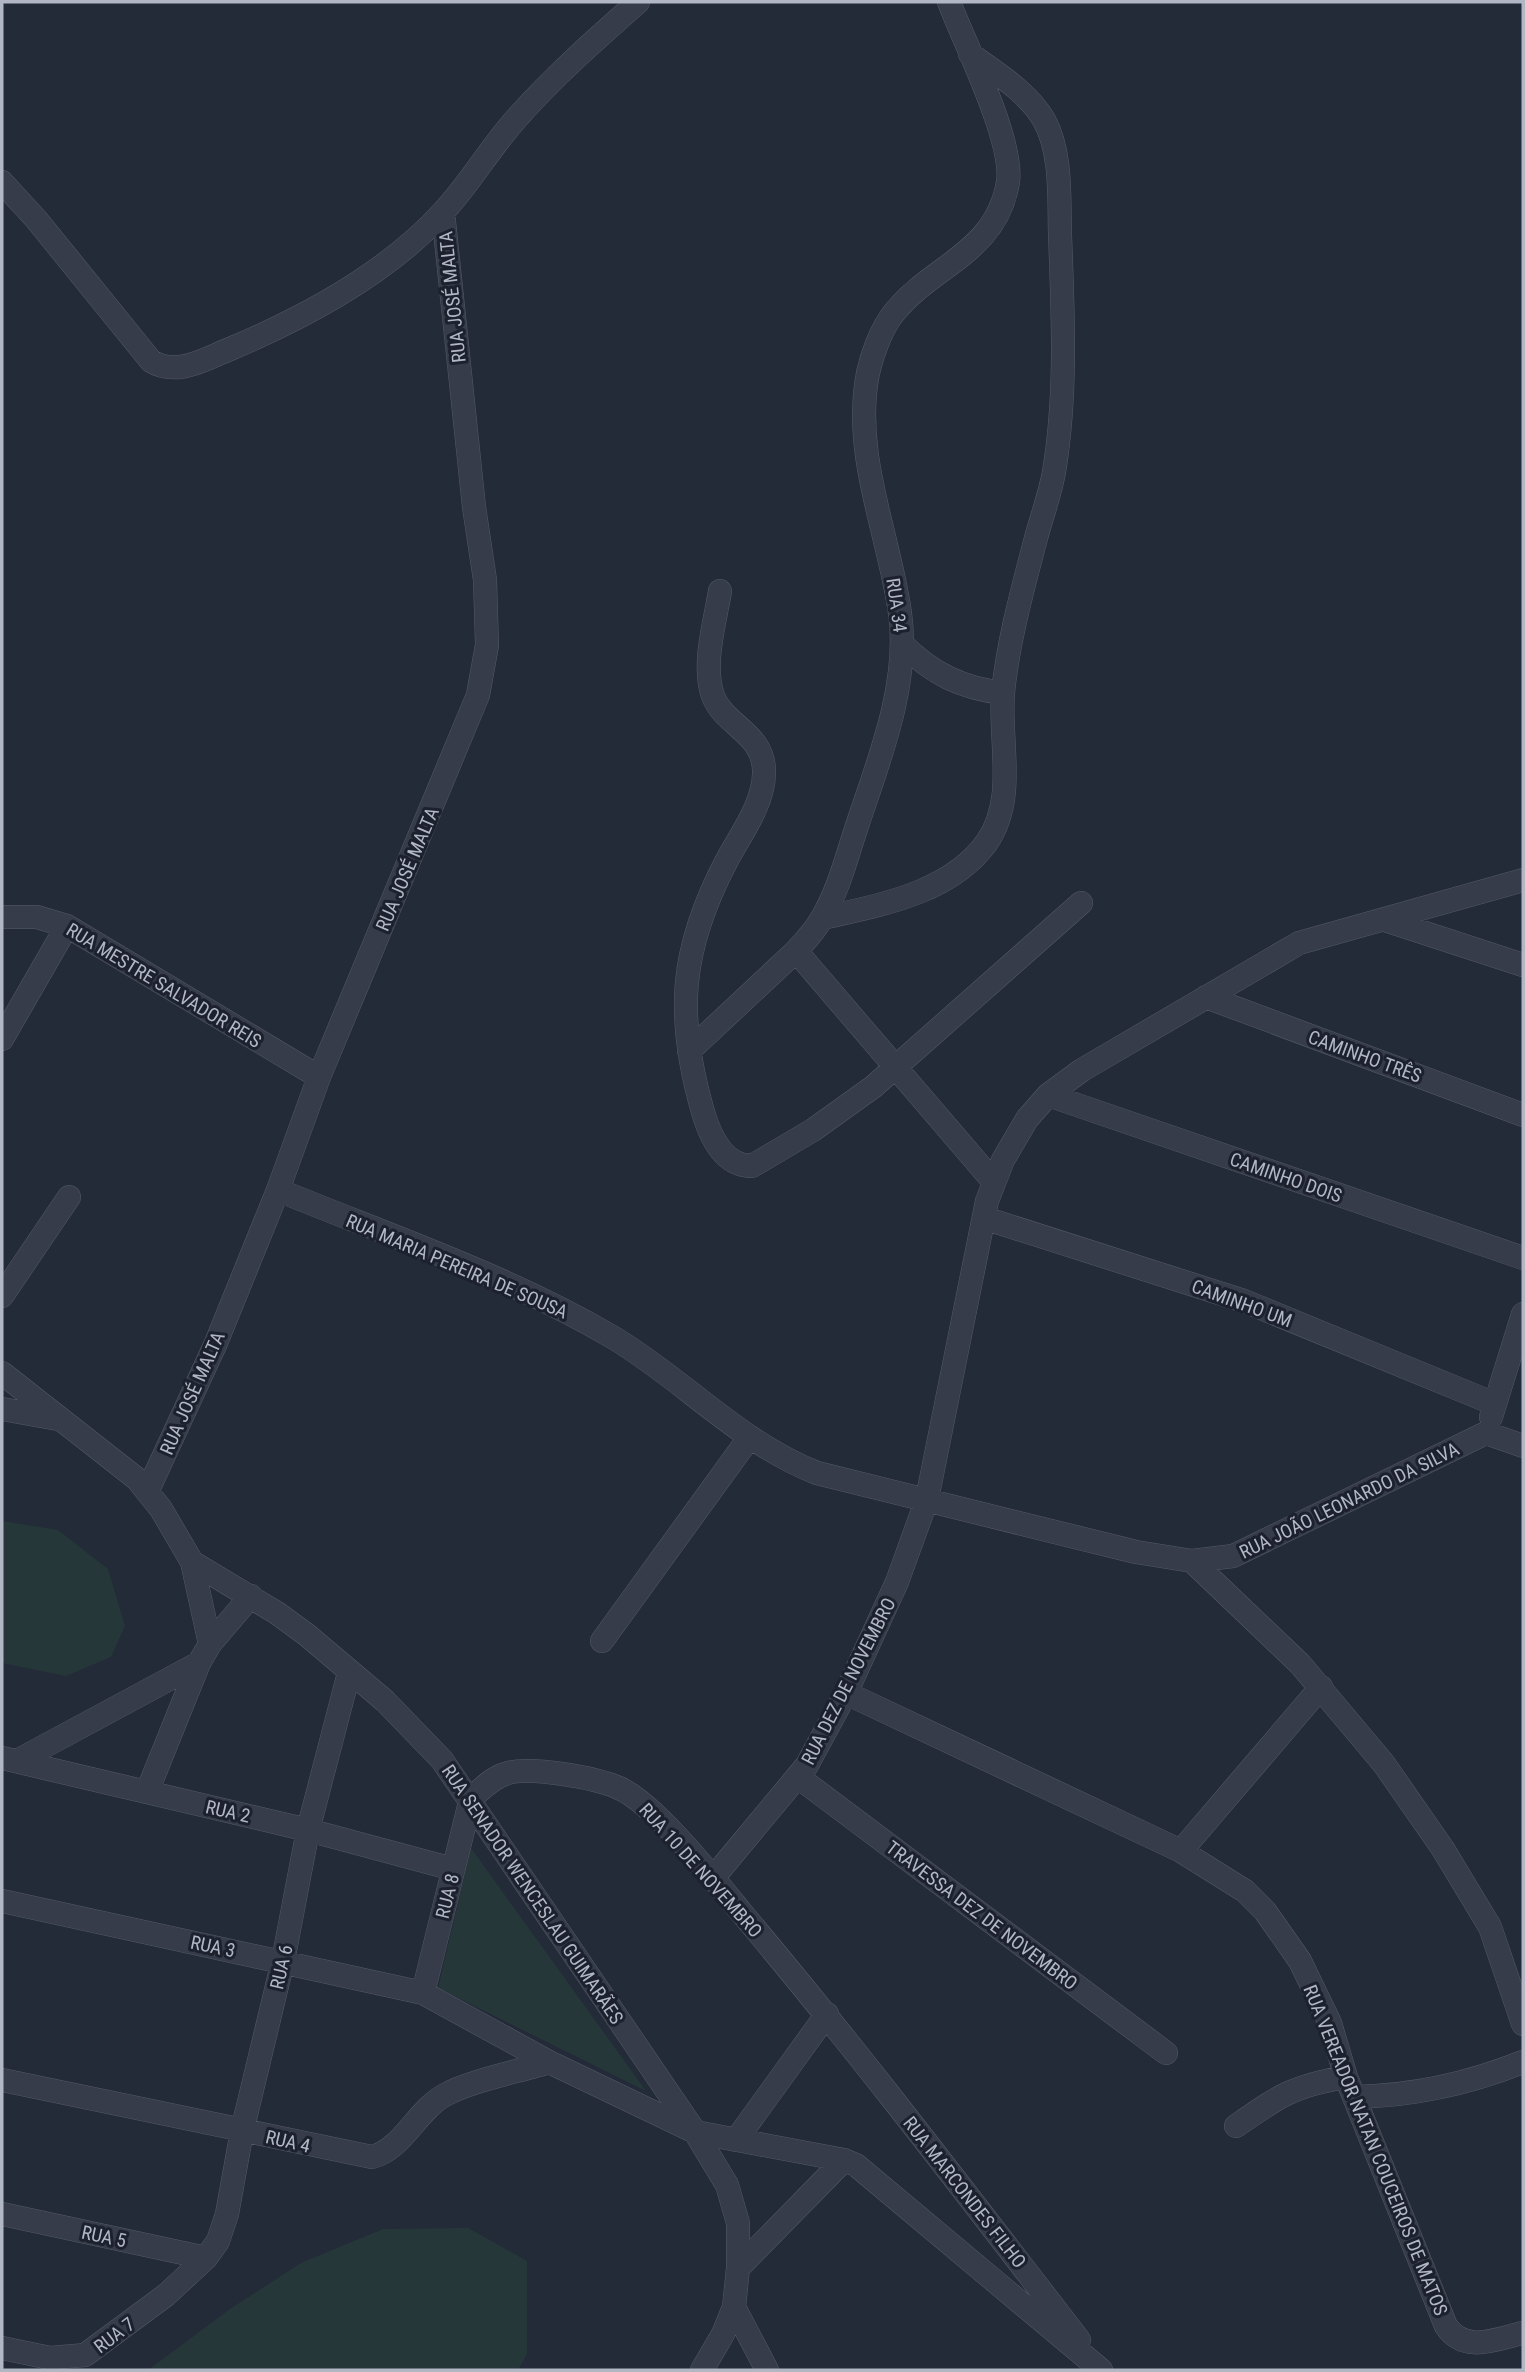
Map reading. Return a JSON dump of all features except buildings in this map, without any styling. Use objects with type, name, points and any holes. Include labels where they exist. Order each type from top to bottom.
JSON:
[{"type":"street","points":[[2,182],[36,219],[151,361],[161,367],[191,365],[264,335],[369,275],[443,212],[514,120],[585,49],[638,2]]},
{"type":"street","name":"RUA 34","points":[[689,1051],[796,951],[823,918],[879,760],[897,686],[902,644],[897,590],[867,452],[865,395],[876,349],[893,315],[972,248],[989,229],[1005,195],[1008,180],[1005,144],[949,2]]},
{"type":"street","points":[[823,918],[896,900],[955,875],[995,830],[1005,781],[1003,693],[1018,610],[1053,475],[1060,431],[1063,359],[1058,190],[1052,140],[1035,106],[967,51]]},
{"type":"street","name":"RUA JOSÉ MALTA","points":[[148,1490],[216,1343],[278,1190],[319,1077],[478,695],[487,645],[485,580],[474,506],[443,212]]},
{"type":"street","points":[[720,591],[709,681],[714,699],[725,714],[752,737],[761,752],[765,769],[764,786],[718,877],[688,958],[684,1000],[689,1051],[700,1103],[713,1139],[722,1152],[744,1166],[752,1166],[851,1105],[1081,903]]},
{"type":"street","points":[[902,644],[923,664],[947,680],[974,690],[1003,693]]},
{"type":"street","name":"RUA DEZ DE NOVEMBRO","points":[[713,1878],[798,1777],[821,1742],[897,1582],[927,1499],[993,1181],[1014,1138],[1048,1095],[1082,1070],[1299,943],[1523,880]]},
{"type":"street","name":"RUA MESTRE SALVADOR REIS","points":[[2,917],[37,917],[67,926],[319,1077]]},
{"type":"street","points":[[1385,920],[1523,965]]},
{"type":"street","points":[[2,1039],[67,926]]},
{"type":"street","points":[[796,951],[993,1181]]},
{"type":"street","name":"CAMINHO TRÊS","points":[[1206,997],[1523,1115]]},
{"type":"street","name":"CAMINHO DOIS","points":[[1048,1095],[1523,1258]]},
{"type":"street","name":"RUA MARIA PEREIRA DE SOUSA","points":[[278,1190],[516,1288],[578,1319],[653,1364],[749,1438],[775,1454],[817,1473],[927,1499]]},
{"type":"street","points":[[2,1296],[69,1196]]},
{"type":"street","name":"CAMINHO UM","points":[[984,1218],[1244,1301],[1495,1404]]},
{"type":"street","points":[[1523,1314],[1486,1433],[1523,1446]]},
{"type":"street","points":[[2,1373],[148,1490],[192,1562],[205,1653]]},
{"type":"street","points":[[2,1409],[61,1419]]},
{"type":"street","name":"RUA JOÃO LEONARDO DA SILVA","points":[[927,1499],[1124,1549],[1192,1561],[1233,1556],[1486,1433]]},
{"type":"street","points":[[602,1641],[749,1438]]},
{"type":"street","points":[[1192,1561],[1321,1687],[1384,1764],[1472,1895],[1504,1961],[1523,2024]]},
{"type":"street","name":"RUA SENADOR WENCESLAU GUIMARÃES","points":[[192,1562],[251,1596],[307,1635],[385,1701],[442,1760],[471,1798],[695,2133],[717,2168],[733,2202],[738,2223],[738,2268],[734,2307],[723,2334],[702,2370]]},
{"type":"street","points":[[146,1792],[205,1653],[251,1596]]},
{"type":"street","points":[[9,1760],[205,1653]]},
{"type":"street","name":"RUA 6","points":[[206,2258],[218,2241],[228,2214],[242,2131],[283,1961],[308,1830],[349,1673]]},
{"type":"street","points":[[1181,1851],[1321,1687]]},
{"type":"street","name":"RUA VEREADOR NATAN COUCEIROS DE MATOS","points":[[846,1693],[1181,1851],[1245,1891],[1278,1927],[1300,1961],[1330,2023],[1350,2087],[1446,2326],[1468,2343],[1523,2333]]},
{"type":"street","name":"RUA 2","points":[[9,1760],[308,1830],[453,1869]]},
{"type":"street","name":"RUA 10 DE NOVEMBRO","points":[[471,1798],[499,1776],[514,1771],[594,1780],[620,1788],[651,1811],[713,1878],[827,2014]]},
{"type":"street","name":"TRAVESSA DEZ DE NOVEMBRO","points":[[798,1777],[1166,2053]]},
{"type":"street","name":"RUA 8","points":[[423,1993],[471,1798]]},
{"type":"street","name":"RUA 3","points":[[2,1900],[423,1993],[549,2062],[695,2133]]},
{"type":"street","points":[[736,2140],[827,2014]]},
{"type":"street","name":"RUA MARCONDES FILHO","points":[[827,2014],[1102,2370]]},
{"type":"street","name":"RUA 4","points":[[2,2080],[372,2157],[387,2151],[421,2114],[444,2095],[549,2062]]},
{"type":"street","points":[[1236,2126],[1292,2089],[1350,2087],[1415,2094],[1485,2077],[1523,2062]]},
{"type":"street","points":[[695,2133],[844,2160]]},
{"type":"street","points":[[738,2268],[844,2160]]},
{"type":"street","name":"RUA MARCONDES FILHO","points":[[844,2160],[865,2172],[1102,2370]]},
{"type":"street","name":"RUA 5","points":[[2,2214],[206,2258]]},
{"type":"street","name":"RUA 7","points":[[2,2348],[50,2358],[85,2355],[166,2295],[206,2258]]},
{"type":"street","points":[[734,2307],[767,2370]]},
{"type":"shaded area","points":[[2,1521],[58,1530],[108,1569],[125,1626],[111,1657],[66,1676],[2,1663]]},
{"type":"shaded area","points":[[471,1848],[646,2091],[438,1988]]},
{"type":"shaded area","points":[[468,2228],[527,2261],[527,2354],[518,2370],[148,2370],[230,2309],[301,2263],[383,2229]]}]
